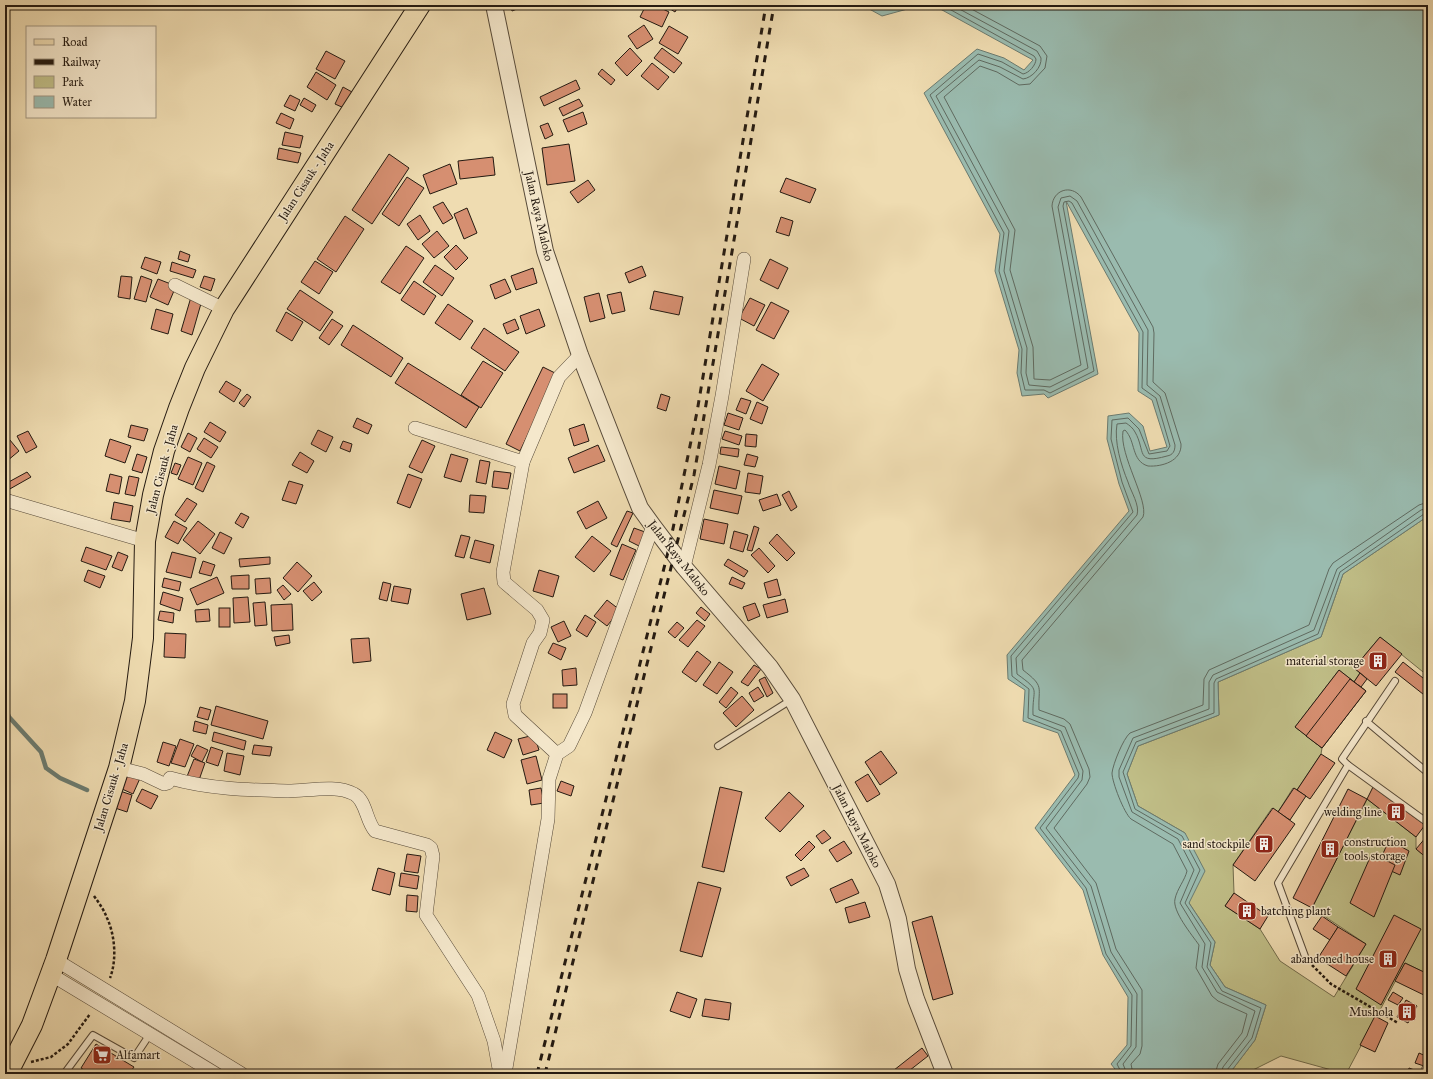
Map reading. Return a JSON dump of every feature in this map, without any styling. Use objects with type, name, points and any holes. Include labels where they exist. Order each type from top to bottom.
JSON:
[{"type":"main road","name":"Jalan Cisauk - Jaha","points":[[10,1068],[32,1025],[53,967],[119,768],[136,702],[142,646],[145,541],[153,495],[164,451],[179,408],[195,368],[224,309],[420,5]]},
{"type":"street","name":"Jalan Raya Maloko","points":[[494,5],[545,251],[580,355],[640,508],[684,567],[770,667],[792,700],[887,884],[898,919],[907,969],[944,1074]]},
{"type":"street","points":[[684,567],[722,396],[744,259]]},
{"type":"street","points":[[175,285],[224,309]]},
{"type":"street","points":[[558,754],[515,714],[513,704],[533,643],[540,632],[543,620],[537,610],[504,582],[503,572],[523,462],[559,377],[580,355]]},
{"type":"street","points":[[415,428],[523,462]]},
{"type":"street","points":[[5,500],[145,541]]},
{"type":"street","points":[[505,1074],[548,819],[549,780],[558,754],[568,746],[577,732],[588,708],[652,526]]},
{"type":"street","points":[[119,768],[143,774],[164,784],[168,783],[170,778],[222,788],[288,791],[332,789],[347,791],[358,797],[375,830],[428,845],[431,848],[433,856],[426,915],[478,995],[494,1041],[500,1074]]},
{"type":"street","points":[[53,967],[106,990],[224,1069],[242,1074]]},
{"type":"street","points":[[53,967],[98,1003],[216,1074]]},
{"type":"street","points":[[1427,1074],[1428,1070]]},
{"type":"lane","points":[[1395,681],[1366,721],[1342,759],[1348,765],[1428,823]]},
{"type":"lane","points":[[718,746],[792,700]]},
{"type":"lane","points":[[1366,721],[1428,773]]},
{"type":"lane","points":[[1306,959],[1278,883],[1348,765]]},
{"type":"lane","points":[[64,1074],[93,1035],[134,1058],[150,1034]]},
{"type":"path","points":[[93,895],[108,918],[113,937],[114,961],[106,990]]},
{"type":"path","points":[[1306,959],[1331,984],[1398,1023]]},
{"type":"path","points":[[10,1068],[51,1057],[68,1044],[98,1003]]},
{"type":"green space","points":[[1428,516],[1428,676],[1380,637],[1354,668],[1360,673],[1354,682],[1339,670],[1295,727],[1322,748],[1321,754],[1297,790],[1293,788],[1278,812],[1272,808],[1233,865],[1234,893],[1225,906],[1260,929],[1280,961],[1334,997],[1366,944],[1312,908],[1367,799],[1416,837],[1416,849],[1428,859],[1428,974],[1405,963],[1346,1074],[1281,1056],[1245,1074],[1229,1074],[1255,1040],[1266,1005],[1225,987],[1210,965],[1215,942],[1189,903],[1185,833],[1138,806],[1127,774],[1138,746],[1219,715],[1218,682],[1321,637],[1343,574]]},
{"type":"water","points":[[862,5],[922,5],[882,16]]},
{"type":"water","points":[[933,5],[1428,5],[1428,516],[1343,574],[1321,637],[1218,682],[1219,715],[1138,746],[1127,774],[1138,806],[1185,833],[1205,871],[1189,903],[1215,942],[1210,965],[1225,987],[1266,1005],[1255,1040],[1229,1074],[1119,1074],[1111,1064],[1127,1045],[1128,997],[1103,955],[1083,890],[1035,828],[1075,775],[1058,733],[1023,721],[1025,690],[1008,679],[1007,655],[1129,511],[1119,484],[1107,439],[1108,416],[1129,413],[1143,426],[1150,451],[1167,447],[1152,400],[1138,391],[1139,333],[1066,201],[1098,374],[1048,398],[1044,394],[1022,396],[1017,373],[1019,350],[995,271],[1000,234],[924,93],[977,49],[1004,58],[1024,70],[1033,60]]},
{"type":"building","points":[[510,5],[522,5],[522,7],[512,11]]},
{"type":"building","points":[[646,5],[655,5],[669,12],[662,27],[640,17]]},
{"type":"building","points":[[664,5],[679,5],[675,12]]},
{"type":"building","points":[[644,25],[653,39],[637,49],[628,36]]},
{"type":"building","points":[[669,26],[688,37],[678,54],[659,43]]},
{"type":"building","points":[[630,48],[642,61],[627,76],[615,63]]},
{"type":"building","points":[[662,48],[682,63],[674,73],[654,58]]},
{"type":"building","points":[[326,51],[345,61],[335,79],[316,69]]},
{"type":"building","points":[[652,63],[669,77],[658,90],[641,76]]},
{"type":"building","points":[[602,69],[615,80],[611,85],[598,74]]},
{"type":"building","points":[[316,72],[336,85],[327,100],[307,87]]},
{"type":"building","points":[[576,80],[580,89],[544,106],[540,97]]},
{"type":"building","points":[[343,87],[352,92],[344,108],[335,104]]},
{"type":"building","points":[[290,95],[300,100],[295,111],[284,106]]},
{"type":"building","points":[[304,98],[316,105],[312,112],[300,105]]},
{"type":"building","points":[[579,99],[583,106],[563,116],[559,108]]},
{"type":"building","points":[[583,112],[587,124],[568,132],[563,120]]},
{"type":"building","points":[[281,113],[294,119],[290,129],[276,123]]},
{"type":"building","points":[[548,123],[553,135],[545,139],[540,126]]},
{"type":"building","points":[[285,132],[303,136],[300,148],[282,145]]},
{"type":"building","points":[[569,144],[575,181],[547,185],[542,148]]},
{"type":"building","points":[[279,148],[301,153],[298,163],[277,159]]},
{"type":"building","points":[[389,154],[409,168],[372,224],[352,210]]},
{"type":"building","points":[[493,157],[495,175],[460,179],[458,161]]},
{"type":"building","points":[[450,164],[457,184],[430,194],[423,175]]},
{"type":"building","points":[[407,177],[424,188],[399,226],[382,214]]},
{"type":"building","points":[[786,178],[816,189],[810,203],[780,192]]},
{"type":"building","points":[[588,180],[595,190],[578,203],[570,192]]},
{"type":"building","points":[[443,202],[453,218],[443,224],[433,207]]},
{"type":"building","points":[[467,208],[477,233],[464,239],[454,214]]},
{"type":"building","points":[[420,215],[430,231],[418,240],[407,224]]},
{"type":"building","points":[[345,216],[364,229],[336,272],[317,259]]},
{"type":"building","points":[[781,217],[793,221],[789,236],[776,232]]},
{"type":"building","points":[[437,231],[449,246],[434,258],[422,244]]},
{"type":"building","points":[[456,245],[468,258],[456,270],[444,257]]},
{"type":"building","points":[[406,246],[424,258],[400,294],[381,282]]},
{"type":"building","points":[[180,251],[190,255],[188,262],[178,259]]},
{"type":"building","points":[[145,257],[161,262],[157,274],[141,268]]},
{"type":"building","points":[[770,259],[788,268],[778,289],[760,280]]},
{"type":"building","points":[[315,261],[333,272],[319,294],[301,282]]},
{"type":"building","points":[[172,262],[196,270],[193,278],[170,271]]},
{"type":"building","points":[[435,265],[454,278],[442,296],[423,282]]},
{"type":"building","points":[[642,266],[646,276],[629,283],[625,273]]},
{"type":"building","points":[[533,268],[537,283],[516,290],[511,276]]},
{"type":"building","points":[[121,276],[132,277],[130,299],[118,297]]},
{"type":"building","points":[[141,276],[152,280],[146,302],[134,299]]},
{"type":"building","points":[[204,276],[215,279],[211,291],[200,287]]},
{"type":"building","points":[[158,279],[176,286],[168,305],[150,297]]},
{"type":"building","points":[[505,279],[511,292],[495,299],[490,285]]},
{"type":"building","points":[[414,281],[436,296],[424,315],[401,300]]},
{"type":"building","points":[[300,290],[333,312],[320,331],[287,309]]},
{"type":"building","points":[[654,291],[683,297],[679,315],[650,309]]},
{"type":"building","points":[[621,292],[625,311],[612,314],[607,295]]},
{"type":"building","points":[[599,293],[605,318],[590,322],[584,297]]},
{"type":"building","points":[[191,297],[202,300],[192,335],[181,331]]},
{"type":"building","points":[[750,298],[765,305],[754,326],[739,318]]},
{"type":"building","points":[[771,302],[789,311],[774,339],[756,330]]},
{"type":"building","points":[[448,304],[473,321],[460,340],[435,323]]},
{"type":"building","points":[[156,309],[173,314],[168,334],[151,329]]},
{"type":"building","points":[[539,309],[545,326],[526,334],[520,316]]},
{"type":"building","points":[[286,312],[303,322],[292,341],[276,331]]},
{"type":"building","points":[[332,319],[343,326],[329,345],[319,338]]},
{"type":"building","points":[[515,319],[519,329],[507,334],[503,324]]},
{"type":"building","points":[[353,325],[403,358],[391,377],[341,345]]},
{"type":"building","points":[[484,328],[519,352],[505,371],[471,348]]},
{"type":"building","points":[[483,361],[503,373],[481,408],[461,395]]},
{"type":"building","points":[[408,363],[479,407],[466,428],[395,383]]},
{"type":"building","points":[[762,364],[779,374],[763,401],[746,391]]},
{"type":"building","points":[[543,367],[557,374],[520,451],[506,444]]},
{"type":"building","points":[[226,381],[241,390],[234,402],[219,392]]},
{"type":"building","points":[[247,394],[251,397],[244,407],[239,403]]},
{"type":"building","points":[[661,394],[670,397],[666,411],[657,408]]},
{"type":"building","points":[[741,398],[751,401],[746,414],[736,410]]},
{"type":"building","points":[[757,402],[768,407],[762,424],[750,419]]},
{"type":"building","points":[[728,413],[743,418],[739,430],[724,425]]},
{"type":"building","points":[[357,418],[372,425],[368,434],[353,427]]},
{"type":"building","points":[[210,422],[226,432],[220,442],[204,432]]},
{"type":"building","points":[[584,424],[589,441],[574,446],[569,429]]},
{"type":"building","points":[[131,425],[148,429],[144,441],[128,437]]},
{"type":"building","points":[[318,430],[333,437],[326,452],[311,444]]},
{"type":"building","points":[[28,431],[37,447],[26,453],[17,436]]},
{"type":"building","points":[[725,431],[742,436],[739,445],[722,439]]},
{"type":"building","points":[[188,433],[197,438],[190,452],[181,447]]},
{"type":"building","points":[[5,434],[19,451],[7,461],[5,459]]},
{"type":"building","points":[[746,434],[757,435],[756,447],[745,446]]},
{"type":"building","points":[[204,438],[218,447],[211,458],[197,449]]},
{"type":"building","points":[[110,439],[131,446],[125,463],[105,456]]},
{"type":"building","points":[[422,440],[435,446],[422,473],[409,467]]},
{"type":"building","points":[[343,441],[352,444],[350,452],[340,448]]},
{"type":"building","points":[[598,445],[605,461],[574,473],[568,458]]},
{"type":"building","points":[[721,447],[739,449],[738,457],[720,454]]},
{"type":"building","points":[[300,452],[314,461],[307,473],[292,465]]},
{"type":"building","points":[[137,454],[147,457],[142,473],[132,470]]},
{"type":"building","points":[[451,454],[468,459],[461,482],[444,477]]},
{"type":"building","points":[[747,454],[758,457],[755,467],[744,465]]},
{"type":"building","points":[[188,457],[202,463],[193,485],[178,479]]},
{"type":"building","points":[[480,460],[490,462],[486,484],[476,482]]},
{"type":"building","points":[[207,462],[215,466],[203,492],[195,488]]},
{"type":"building","points":[[175,463],[181,465],[177,475],[171,473]]},
{"type":"building","points":[[719,466],[740,471],[736,489],[715,484]]},
{"type":"building","points":[[494,471],[511,473],[508,489],[492,487]]},
{"type":"building","points":[[5,472],[9,479],[5,481]]},
{"type":"building","points":[[27,472],[31,477],[8,490],[5,484]]},
{"type":"building","points":[[748,473],[763,476],[760,494],[745,492]]},
{"type":"building","points":[[110,474],[122,477],[119,494],[106,491]]},
{"type":"building","points":[[408,474],[422,479],[410,508],[397,503]]},
{"type":"building","points":[[129,476],[139,478],[135,496],[125,494]]},
{"type":"building","points":[[289,481],[303,485],[296,504],[282,500]]},
{"type":"building","points":[[714,490],[742,496],[738,514],[710,508]]},
{"type":"building","points":[[789,491],[797,507],[791,511],[782,495]]},
{"type":"building","points":[[777,494],[781,505],[763,511],[759,500]]},
{"type":"building","points":[[470,495],[486,496],[484,513],[469,512]]},
{"type":"building","points":[[187,498],[197,504],[185,522],[175,515]]},
{"type":"building","points":[[598,501],[607,518],[586,529],[577,512]]},
{"type":"building","points":[[114,502],[133,506],[130,522],[111,519]]},
{"type":"building","points":[[627,511],[633,513],[617,547],[611,544]]},
{"type":"building","points":[[241,513],[249,517],[243,528],[235,523]]},
{"type":"building","points":[[704,519],[728,524],[724,544],[700,539]]},
{"type":"building","points":[[174,521],[187,528],[178,544],[165,537]]},
{"type":"building","points":[[198,521],[215,534],[200,554],[183,540]]},
{"type":"building","points":[[754,526],[759,528],[752,551],[747,550]]},
{"type":"building","points":[[634,528],[645,532],[639,546],[629,541]]},
{"type":"building","points":[[734,531],[748,535],[743,552],[730,548]]},
{"type":"building","points":[[220,532],[232,538],[224,554],[212,548]]},
{"type":"building","points":[[777,534],[795,553],[787,561],[769,543]]},
{"type":"building","points":[[461,535],[470,537],[464,558],[455,556]]},
{"type":"building","points":[[592,536],[611,551],[594,572],[575,557]]},
{"type":"building","points":[[475,540],[494,545],[490,563],[470,558]]},
{"type":"building","points":[[622,544],[636,550],[623,580],[610,575]]},
{"type":"building","points":[[86,547],[112,556],[106,570],[81,561]]},
{"type":"building","points":[[759,548],[775,566],[768,573],[751,555]]},
{"type":"building","points":[[118,552],[128,556],[122,571],[112,567]]},
{"type":"building","points":[[172,552],[196,558],[191,578],[166,572]]},
{"type":"building","points":[[270,557],[270,564],[240,567],[239,559]]},
{"type":"building","points":[[728,559],[748,571],[744,577],[724,565]]},
{"type":"building","points":[[203,561],[215,565],[211,576],[199,573]]},
{"type":"building","points":[[297,562],[312,576],[298,592],[283,578]]},
{"type":"building","points":[[88,570],[105,576],[100,588],[84,581]]},
{"type":"building","points":[[539,570],[559,576],[553,597],[533,591]]},
{"type":"building","points":[[249,575],[249,589],[232,589],[231,576]]},
{"type":"building","points":[[217,577],[224,593],[197,605],[190,589]]},
{"type":"building","points":[[732,577],[745,583],[742,589],[729,584]]},
{"type":"building","points":[[164,578],[181,582],[179,591],[162,587]]},
{"type":"building","points":[[270,578],[271,593],[256,594],[255,579]]},
{"type":"building","points":[[777,579],[781,595],[768,598],[764,583]]},
{"type":"building","points":[[314,582],[322,592],[312,601],[303,591]]},
{"type":"building","points":[[383,582],[391,584],[387,601],[379,599]]},
{"type":"building","points":[[283,585],[291,594],[284,600],[277,590]]},
{"type":"building","points":[[394,586],[411,589],[408,604],[391,601]]},
{"type":"building","points":[[484,588],[491,614],[467,620],[461,594]]},
{"type":"building","points":[[163,592],[183,598],[180,611],[160,604]]},
{"type":"building","points":[[248,597],[250,622],[234,623],[233,598]]},
{"type":"building","points":[[785,599],[788,612],[767,618],[763,605]]},
{"type":"building","points":[[607,600],[620,610],[607,626],[594,616]]},
{"type":"building","points":[[265,602],[267,625],[255,626],[253,603]]},
{"type":"building","points":[[755,603],[760,616],[748,621],[743,607]]},
{"type":"building","points":[[292,604],[293,630],[272,631],[271,605]]},
{"type":"building","points":[[701,607],[710,614],[705,621],[696,613]]},
{"type":"building","points":[[219,608],[230,608],[230,627],[219,627]]},
{"type":"building","points":[[209,609],[210,621],[196,622],[195,610]]},
{"type":"building","points":[[160,611],[174,613],[173,623],[158,620]]},
{"type":"building","points":[[585,615],[596,622],[587,637],[576,630]]},
{"type":"building","points":[[697,620],[705,626],[688,647],[679,640]]},
{"type":"building","points":[[564,621],[571,636],[558,642],[551,627]]},
{"type":"building","points":[[677,622],[684,628],[675,638],[668,632]]},
{"type":"building","points":[[165,633],[186,634],[185,658],[164,657]]},
{"type":"building","points":[[289,635],[290,643],[276,646],[274,637]]},
{"type":"building","name":"material storage","points":[[1380,637],[1402,654],[1376,686],[1354,668]]},
{"type":"building","points":[[369,638],[371,661],[353,663],[351,639]]},
{"type":"building","points":[[553,643],[566,648],[561,660],[548,653]]},
{"type":"building","points":[[697,651],[711,662],[696,682],[682,672]]},
{"type":"building","points":[[719,662],[733,672],[717,694],[703,685]]},
{"type":"building","points":[[1403,662],[1428,682],[1428,698],[1395,672]]},
{"type":"building","points":[[754,665],[761,669],[748,686],[741,682]]},
{"type":"building","points":[[576,668],[577,685],[563,686],[562,670]]},
{"type":"building","points":[[1339,670],[1366,691],[1322,748],[1295,727]]},
{"type":"building","points":[[1360,673],[1367,679],[1361,687],[1354,682]]},
{"type":"building","points":[[765,677],[773,693],[767,697],[759,680]]},
{"type":"building","points":[[1350,679],[1366,691],[1322,748],[1306,736]]},
{"type":"building","points":[[731,687],[738,693],[726,708],[719,702]]},
{"type":"building","points":[[758,687],[764,696],[754,702],[749,693]]},
{"type":"building","points":[[553,694],[567,694],[567,708],[553,708]]},
{"type":"building","points":[[742,696],[754,710],[736,727],[723,713]]},
{"type":"building","points":[[216,706],[268,721],[263,739],[211,725]]},
{"type":"building","points":[[200,707],[211,710],[208,720],[197,717]]},
{"type":"building","points":[[195,721],[208,725],[206,734],[193,731]]},
{"type":"building","points":[[214,732],[246,741],[244,750],[212,741]]},
{"type":"building","points":[[495,732],[512,740],[504,758],[487,750]]},
{"type":"building","points":[[534,735],[539,750],[523,755],[518,739]]},
{"type":"building","points":[[180,739],[194,744],[185,767],[171,763]]},
{"type":"building","points":[[163,742],[176,746],[169,766],[157,762]]},
{"type":"building","points":[[197,745],[208,750],[202,762],[191,756]]},
{"type":"building","points":[[254,745],[272,747],[270,756],[252,754]]},
{"type":"building","points":[[211,747],[223,751],[218,766],[206,762]]},
{"type":"building","points":[[881,751],[897,773],[880,785],[865,762]]},
{"type":"building","points":[[227,753],[244,756],[240,775],[224,771]]},
{"type":"building","points":[[1321,754],[1335,763],[1310,799],[1297,790]]},
{"type":"building","points":[[536,756],[542,780],[527,784],[521,760]]},
{"type":"building","points":[[194,759],[205,763],[198,783],[186,779]]},
{"type":"building","points":[[129,771],[141,776],[133,794],[122,789]]},
{"type":"building","points":[[868,774],[880,794],[867,802],[855,782]]},
{"type":"building","points":[[561,781],[574,786],[571,796],[557,791]]},
{"type":"building","points":[[720,787],[742,792],[724,872],[702,867]]},
{"type":"building","name":"welding line","points":[[1373,787],[1425,825],[1416,837],[1367,799]]},
{"type":"building","points":[[541,788],[544,803],[531,805],[529,790]]},
{"type":"building","name":"welding line","points":[[1294,788],[1306,796],[1290,820],[1278,812]]},
{"type":"building","points":[[142,789],[158,796],[151,809],[136,801]]},
{"type":"building","name":"construction tools storage","points":[[1348,789],[1367,799],[1312,908],[1293,898]]},
{"type":"building","points":[[120,791],[132,795],[127,812],[115,808]]},
{"type":"building","points":[[789,792],[804,806],[780,832],[765,818]]},
{"type":"building","name":"sand stockpile","points":[[1273,808],[1295,824],[1255,881],[1233,865]]},
{"type":"building","points":[[824,830],[831,838],[822,844],[816,836]]},
{"type":"building","points":[[1427,836],[1428,837],[1428,859],[1416,849]]},
{"type":"building","points":[[1389,840],[1409,851],[1400,875],[1378,865]]},
{"type":"building","points":[[809,841],[815,847],[801,861],[795,855]]},
{"type":"building","points":[[844,841],[852,853],[837,862],[829,850]]},
{"type":"building","points":[[1372,853],[1395,865],[1374,917],[1350,903]]},
{"type":"building","points":[[407,854],[421,856],[418,873],[404,871]]},
{"type":"building","points":[[378,868],[395,873],[390,895],[372,890]]},
{"type":"building","points":[[804,868],[809,876],[791,886],[786,877]]},
{"type":"building","points":[[401,873],[419,876],[417,889],[399,886]]},
{"type":"building","points":[[852,879],[859,893],[836,903],[830,889]]},
{"type":"building","points":[[698,882],[721,888],[702,957],[680,951]]},
{"type":"building","name":"batching plant","points":[[1234,893],[1268,916],[1260,929],[1225,906]]},
{"type":"building","points":[[407,895],[418,896],[417,912],[406,911]]},
{"type":"building","points":[[865,902],[870,917],[849,923],[845,908]]},
{"type":"building","name":"abandoned house","points":[[1394,915],[1421,929],[1381,1005],[1356,989]]},
{"type":"building","points":[[932,916],[953,994],[933,1000],[912,922]]},
{"type":"building","points":[[1322,916],[1338,927],[1330,940],[1313,929]]},
{"type":"building","points":[[1338,927],[1366,944],[1346,976],[1318,958]]},
{"type":"building","points":[[1405,963],[1428,974],[1428,997],[1395,981]]},
{"type":"building","points":[[677,992],[697,999],[690,1018],[670,1011]]},
{"type":"building","points":[[1393,992],[1403,998],[1398,1005],[1388,1000]]},
{"type":"building","points":[[705,999],[731,1003],[729,1020],[702,1016]]},
{"type":"building","name":"Mushola","points":[[1406,1000],[1417,1006],[1408,1023],[1397,1017]]},
{"type":"building","points":[[1375,1016],[1388,1023],[1375,1052],[1360,1045]]},
{"type":"building","name":"Alfamart","points":[[96,1044],[134,1067],[129,1074],[91,1074],[81,1068]]},
{"type":"building","points":[[922,1048],[928,1056],[905,1074],[889,1074]]},
{"type":"building","points":[[1419,1053],[1428,1057],[1427,1067],[1415,1063]]},
{"type":"building","points":[[1409,1068],[1425,1074],[1407,1074]]},
{"type":"waterway","points":[[5,708],[9,717],[41,752],[46,768],[60,778],[87,790]]},
{"type":"railway","points":[[537,1074],[669,548],[697,412],[766,5]]},
{"type":"railway","points":[[545,1074],[694,475],[774,5]]},
{"type":"place","name":"material storage","points":[[1378,661]]},
{"type":"place","name":"welding line","points":[[1396,812]]},
{"type":"place","name":"sand stockpile","points":[[1264,844]]},
{"type":"place","name":"construction tools storage","points":[[1330,849]]},
{"type":"place","name":"batching plant","points":[[1247,911]]},
{"type":"place","name":"abandoned house","points":[[1388,959]]},
{"type":"place","name":"Mushola","points":[[1407,1012]]},
{"type":"place","name":"Alfamart","points":[[102,1055]]}]
